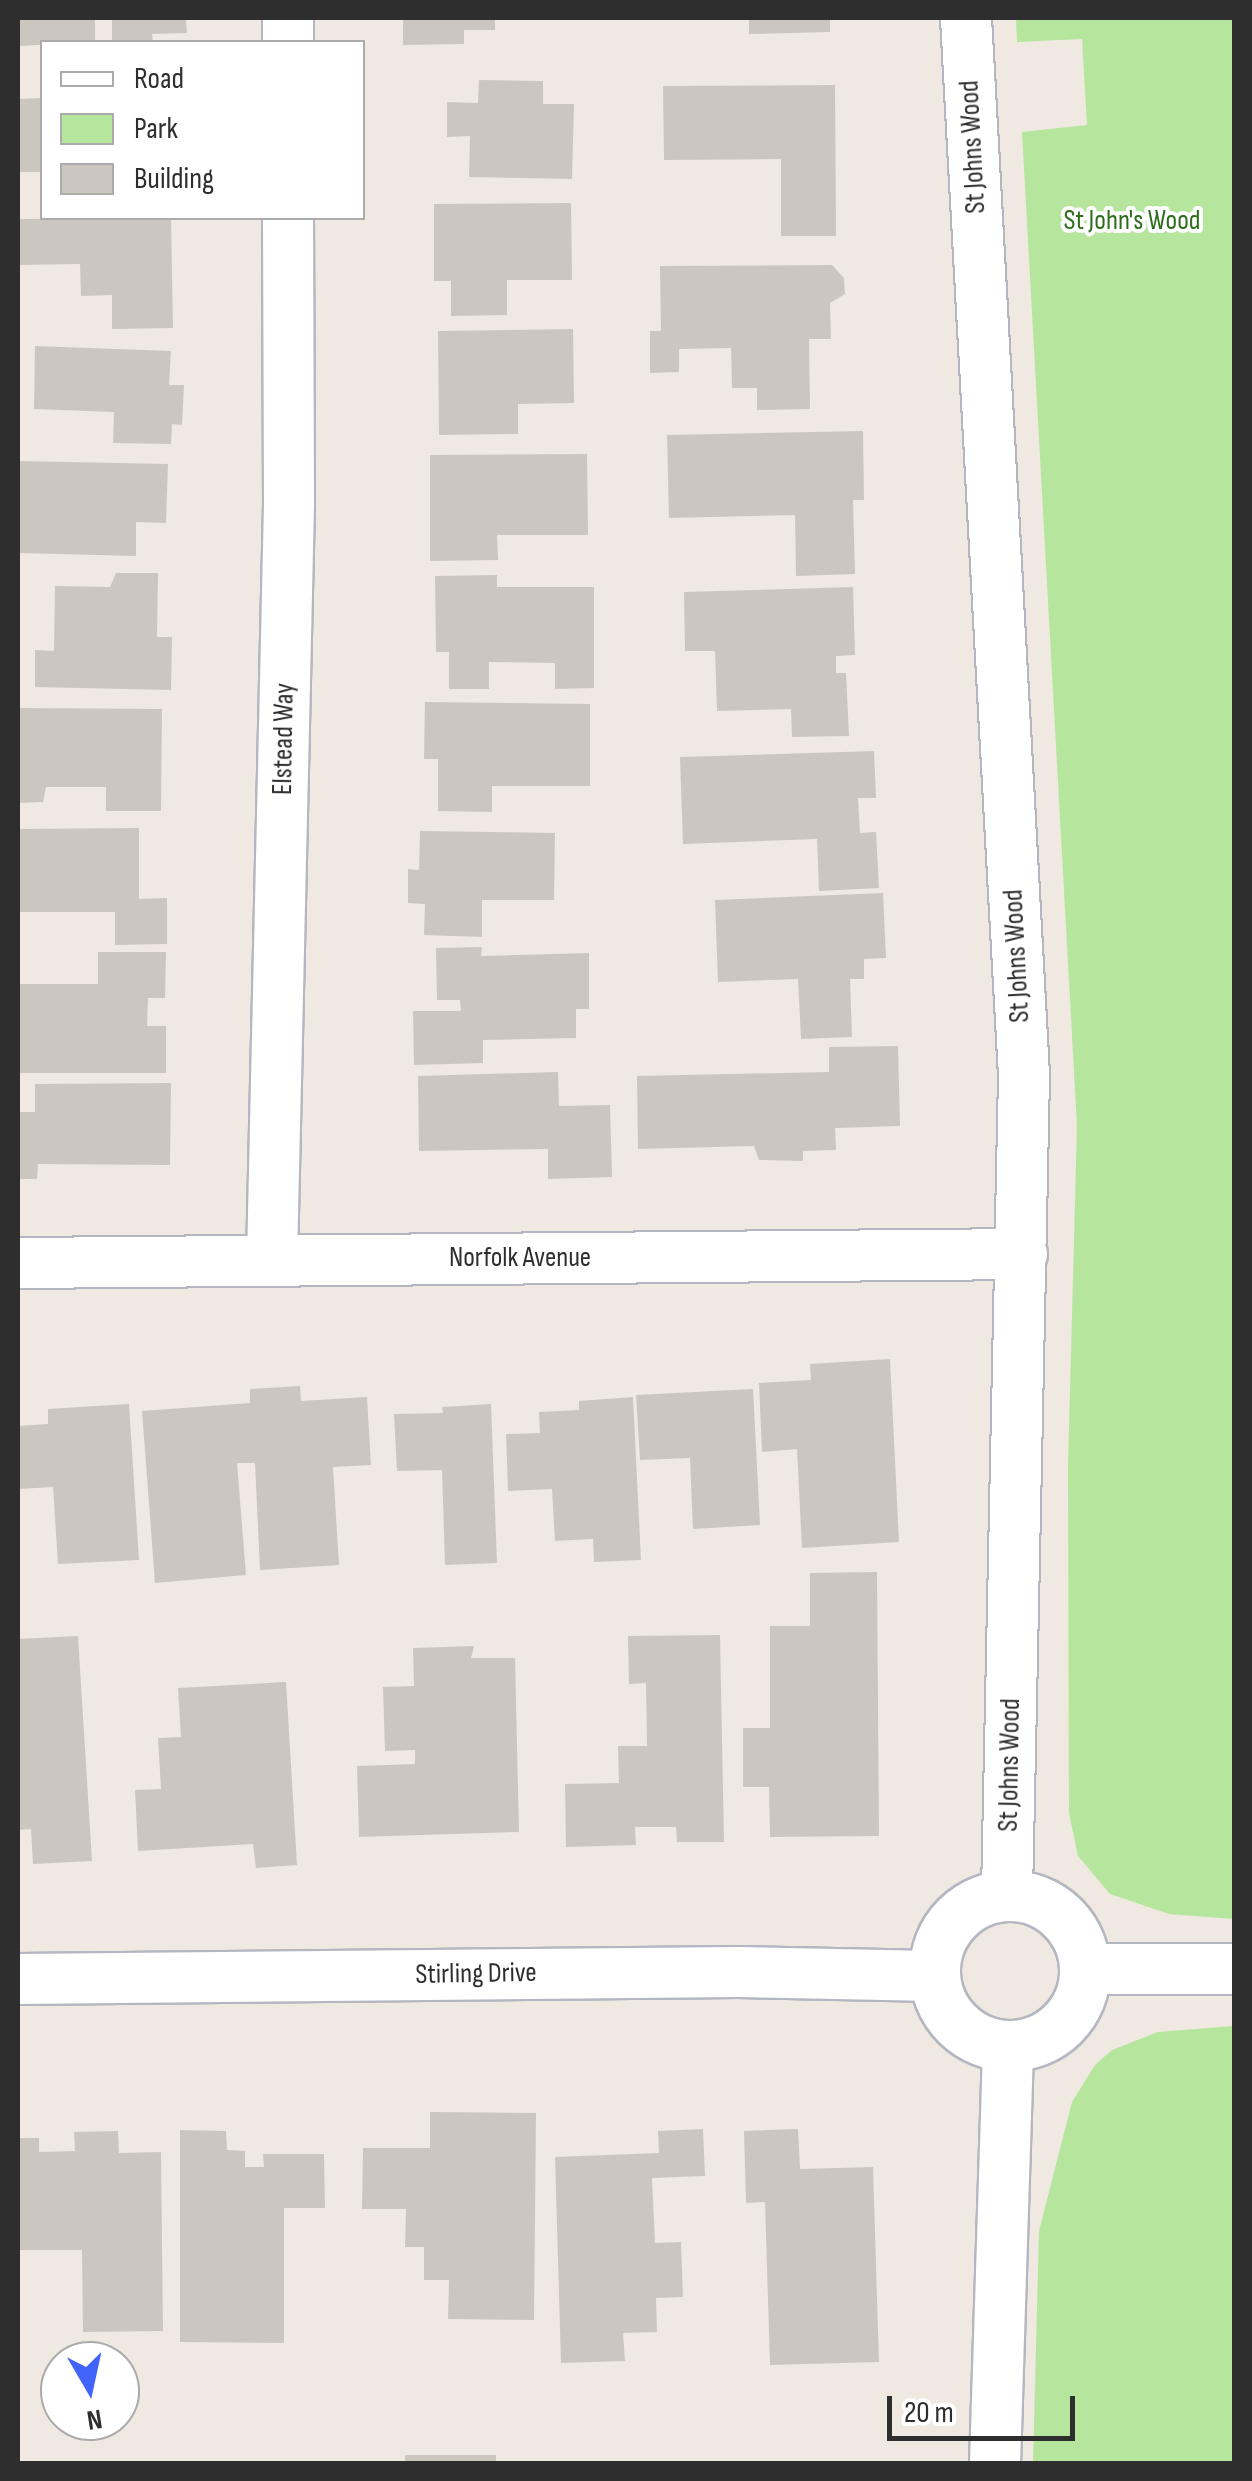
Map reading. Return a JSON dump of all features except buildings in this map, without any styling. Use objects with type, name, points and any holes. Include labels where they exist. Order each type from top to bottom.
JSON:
[{"type":"street","name":"St Johns Wood","points":[[966,18],[1024,1076],[1007,1894]]},
{"type":"street","name":"Elstead Way","points":[[272,1260],[289,502],[288,220]]},
{"type":"street","name":"Norfolk Avenue","points":[[18,1263],[1022,1254]]},
{"type":"street","points":[[1007,1894],[1031,1898],[1052,1908],[1070,1924],[1082,1946],[1086,1969],[1083,1993],[1071,2016],[1032,2044],[1008,2047],[966,2034],[939,1999],[934,1976],[936,1952],[954,1920],[984,1899],[1007,1894]]},
{"type":"street","points":[[1086,1969],[1234,1969]]},
{"type":"street","name":"Stirling Drive","points":[[18,1978],[738,1972],[934,1976]]},
{"type":"street","points":[[995,2464],[1008,2047]]},
{"type":"green space","name":"St John's Wood","points":[[1016,18],[1234,18],[1234,1919],[1169,1914],[1110,1894],[1078,1856],[1069,1813],[1068,1467],[1077,1126],[1022,132],[1087,125],[1082,39],[1017,42]]},
{"type":"green space","points":[[1234,2026],[1234,2463],[1033,2463],[1039,2231],[1072,2102],[1095,2065],[1112,2050],[1158,2032]]}]
